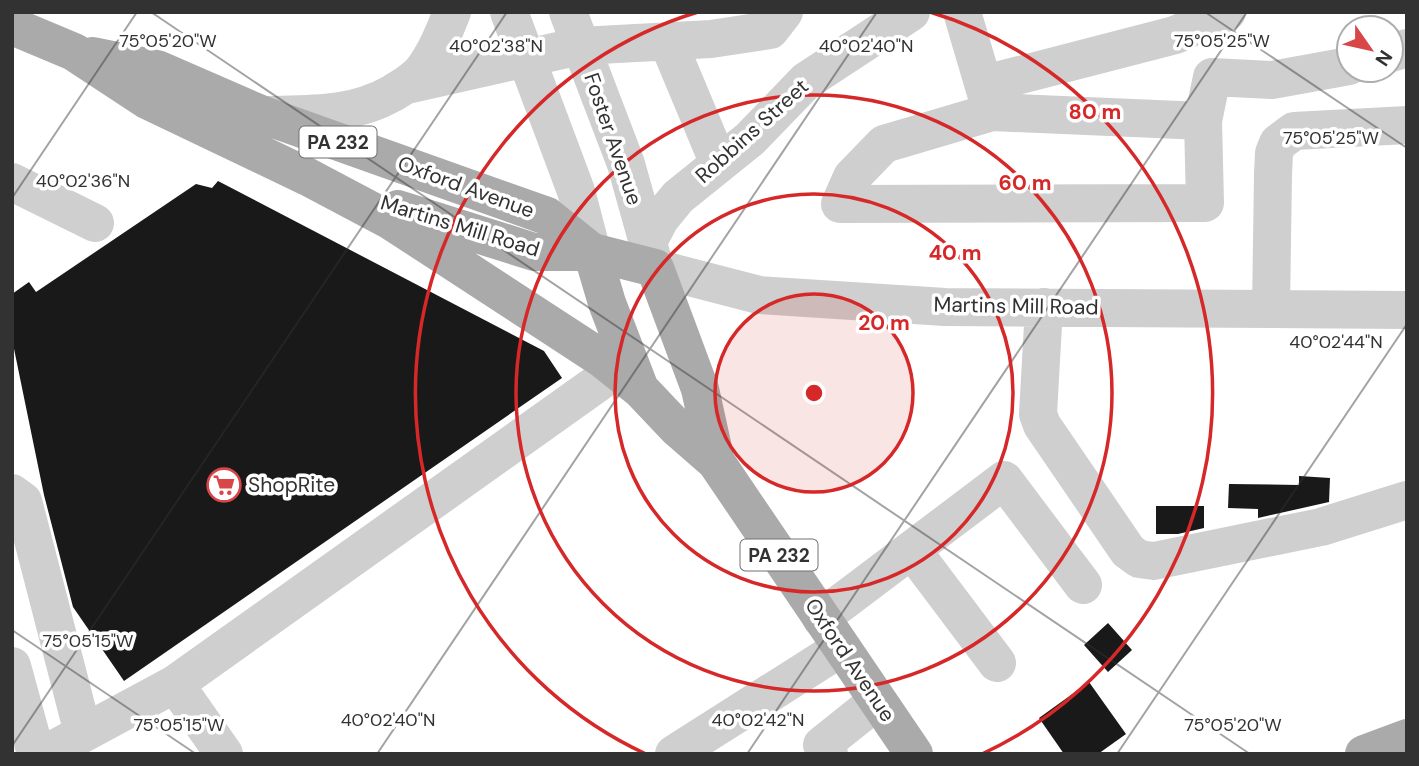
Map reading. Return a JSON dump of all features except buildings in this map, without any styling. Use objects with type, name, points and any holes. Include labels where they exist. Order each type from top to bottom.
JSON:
[{"type":"main road","name":"Oxford Avenue","points":[[12,26],[74,52],[147,100],[309,177],[391,221],[559,329],[628,380],[716,462],[914,754]]},
{"type":"main road","name":"Oxford Avenue","points":[[74,52],[157,69],[264,115],[547,216],[592,252],[628,380]]},
{"type":"main road","name":"Martins Mill Road","points":[[309,177],[407,213],[534,253],[592,252],[651,256]]},
{"type":"main road","name":"Oxford Avenue","points":[[651,256],[700,389],[716,462]]},
{"type":"main road","points":[[1364,754],[1407,738]]},
{"type":"street","points":[[264,115],[326,114],[372,105],[407,85],[421,73],[431,58],[452,12]]},
{"type":"street","points":[[509,12],[576,191],[592,252]]},
{"type":"street","points":[[407,85],[527,59],[574,29],[668,42],[711,39],[770,30],[784,12]]},
{"type":"street","name":"Robbins Street","points":[[651,256],[668,208],[678,197],[750,139],[806,80],[911,12]]},
{"type":"street","points":[[962,12],[988,98]]},
{"type":"street","points":[[1227,12],[1175,35],[988,98],[884,144],[852,177],[840,204],[1205,203],[1203,121],[1212,77],[1272,80],[1335,69]]},
{"type":"street","name":"Foster Avenue","points":[[574,29],[626,164],[651,256]]},
{"type":"street","points":[[668,42],[719,164]]},
{"type":"street","points":[[988,98],[1203,121]]},
{"type":"street","points":[[1271,309],[1274,153],[1279,143],[1294,131],[1407,125]]},
{"type":"street","points":[[12,182],[95,223]]},
{"type":"street","name":"Martins Mill Road","points":[[651,256],[759,295],[945,307],[1407,310]]},
{"type":"street","points":[[1044,307],[1038,414],[1042,425],[1128,551],[1139,559],[1154,561],[1321,527],[1407,500]]},
{"type":"street","points":[[45,754],[175,684],[628,380]]},
{"type":"street","points":[[674,754],[831,633],[912,550],[1004,480],[1083,585]]},
{"type":"street","points":[[12,493],[23,501],[83,733]]},
{"type":"street","points":[[912,550],[997,663]]},
{"type":"street","points":[[12,666],[36,754]]},
{"type":"street","points":[[175,684],[224,754]]},
{"type":"street","points":[[820,751],[877,701]]},
{"type":"place","name":"ShopRite","points":[[224,485]]}]
